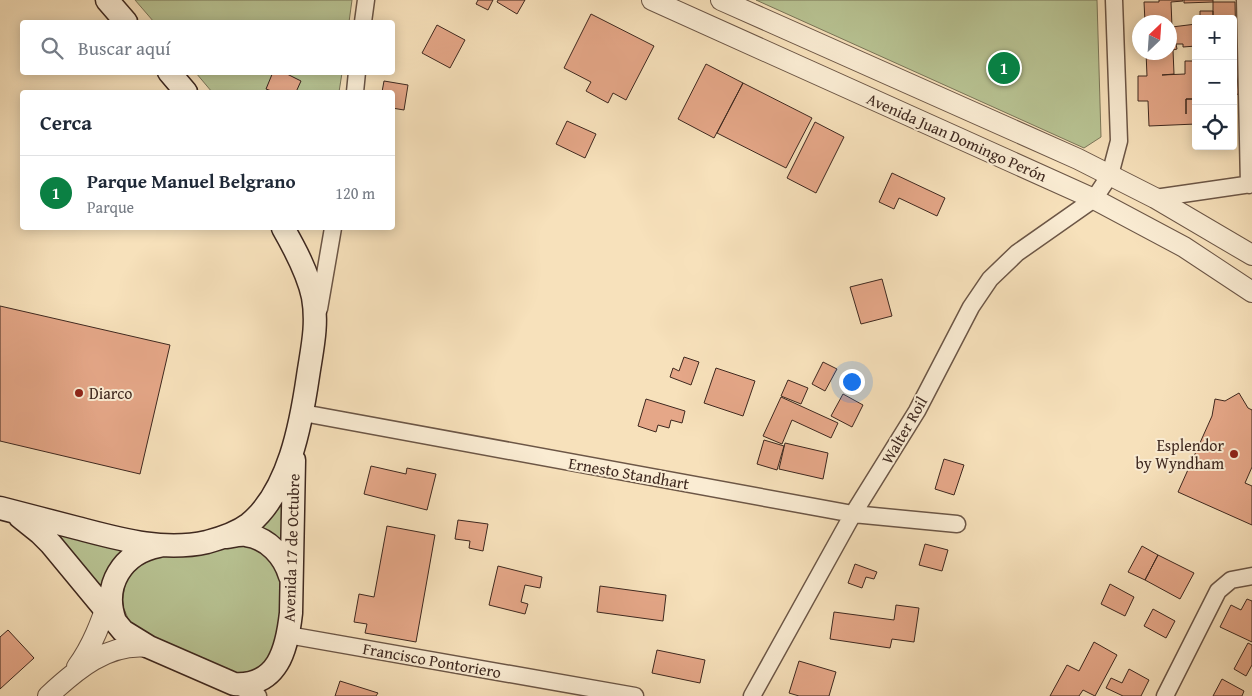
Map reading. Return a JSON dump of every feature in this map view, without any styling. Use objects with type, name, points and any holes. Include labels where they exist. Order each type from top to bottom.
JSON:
[{"type":"main road","points":[[107,0],[124,20]]},
{"type":"main road","points":[[172,75],[184,90]]},
{"type":"main road","name":"Avenida 17 de Octubre","points":[[5,509],[40,533],[111,609],[132,637],[149,647],[234,684],[254,683],[272,672],[281,656],[288,635],[291,613],[294,450],[303,413],[316,324],[312,296],[305,272],[284,230]]},
{"type":"main road","name":"Avenida 17 de Octubre","points":[[5,509],[119,539],[162,546],[194,544],[223,537],[238,531],[257,516],[272,495],[294,450]]},
{"type":"main road","points":[[223,537],[246,535],[270,546],[283,560],[291,580]]},
{"type":"main road","points":[[111,609],[118,573],[132,556],[142,550],[162,546]]},
{"type":"street","points":[[363,20],[366,0]]},
{"type":"street","name":"Avenida Juan Domingo Perón","points":[[652,0],[1094,199],[1184,247],[1252,292]]},
{"type":"street","name":"Avenida Juan Domingo Perón","points":[[721,0],[1110,175],[1155,198],[1252,256]]},
{"type":"street","points":[[1094,199],[1110,175],[1119,141],[1114,0]]},
{"type":"street","points":[[1155,198],[1251,184],[1245,0]]},
{"type":"street","points":[[355,90],[357,75]]},
{"type":"street","name":"Walter Roil","points":[[752,696],[853,514],[917,411],[971,306],[990,279],[1017,252],[1094,199]]},
{"type":"street","points":[[316,324],[333,230]]},
{"type":"street","name":"Ernesto Standhart","points":[[303,413],[853,514],[958,524]]},
{"type":"street","points":[[1165,696],[1218,591],[1231,580],[1252,576]]},
{"type":"street","points":[[73,673],[89,649],[111,609]]},
{"type":"street","name":"Francisco Pontoriero","points":[[288,635],[635,696]]},
{"type":"street","points":[[48,696],[73,673],[90,662],[115,650],[136,645],[149,647]]},
{"type":"street","points":[[234,684],[258,696]]},
{"type":"green space","points":[[135,0],[352,0],[349,20],[152,20]]},
{"type":"green space","points":[[756,0],[1097,0],[1101,137],[1084,148]]},
{"type":"green space","points":[[198,75],[342,75],[339,90],[210,90]]},
{"type":"green space","points":[[282,497],[285,544],[257,525]]},
{"type":"green space","points":[[49,528],[126,549],[101,588]]},
{"type":"green space","points":[[245,544],[269,556],[280,577],[282,590],[280,635],[265,663],[252,671],[233,674],[140,631],[129,621],[122,604],[125,584],[135,567],[158,554]]},
{"type":"building","points":[[478,0],[493,0],[488,10],[476,4]]},
{"type":"building","points":[[498,0],[525,0],[517,14],[497,2]]},
{"type":"building","points":[[1159,0],[1183,0],[1171,2],[1172,15],[1145,15],[1144,2],[1159,2]]},
{"type":"building","points":[[1184,0],[1213,0],[1213,2],[1184,3]]},
{"type":"building","points":[[1213,2],[1235,2],[1235,15],[1213,15]]},
{"type":"building","points":[[1200,11],[1213,11],[1213,15],[1200,15]]},
{"type":"building","points":[[591,14],[654,46],[626,100],[613,93],[608,103],[586,91],[591,82],[564,68]]},
{"type":"building","points":[[1192,24],[1192,46],[1183,47],[1183,44],[1177,44],[1177,26]]},
{"type":"building","points":[[437,25],[465,40],[450,68],[422,53]]},
{"type":"building","points":[[1146,60],[1173,60],[1174,74],[1162,75],[1185,74],[1185,61],[1192,61],[1192,124],[1149,126],[1148,101],[1138,101],[1138,76],[1147,76]]},
{"type":"building","points":[[706,64],[743,83],[714,138],[678,119]]},
{"type":"building","points":[[272,75],[289,75],[301,81],[297,90],[266,89]]},
{"type":"building","points":[[1237,76],[1239,94],[1237,94]]},
{"type":"building","points":[[384,81],[408,85],[404,110],[395,108],[395,90],[382,90]]},
{"type":"building","points":[[743,83],[812,118],[786,168],[717,133]]},
{"type":"building","points":[[567,121],[596,134],[585,158],[556,144]]},
{"type":"building","points":[[815,122],[844,137],[816,193],[787,178]]},
{"type":"building","points":[[892,173],[945,198],[937,216],[899,198],[894,209],[879,202]]},
{"type":"building","points":[[882,279],[892,316],[861,324],[850,287]]},
{"type":"building","name":"Diarco","points":[[0,306],[170,345],[140,474],[0,441]]},
{"type":"building","points":[[684,357],[699,362],[691,385],[670,377],[673,368],[679,371]]},
{"type":"building","points":[[823,362],[837,369],[825,391],[812,384]]},
{"type":"building","points":[[716,368],[755,381],[743,416],[704,403]]},
{"type":"building","points":[[788,380],[808,388],[801,404],[781,396]]},
{"type":"building","points":[[1239,393],[1248,408],[1252,410],[1252,467],[1245,483],[1252,486],[1252,525],[1178,492],[1212,416],[1215,399],[1225,401]]},
{"type":"building","points":[[843,394],[863,405],[852,427],[831,416]]},
{"type":"building","points":[[781,397],[838,423],[831,438],[792,420],[782,444],[763,436]]},
{"type":"building","points":[[646,399],[685,411],[682,423],[671,420],[669,428],[658,425],[656,432],[638,426]]},
{"type":"building","points":[[764,440],[784,446],[777,470],[757,464]]},
{"type":"building","points":[[785,443],[828,453],[823,479],[779,469]]},
{"type":"building","points":[[944,459],[964,465],[954,495],[935,489]]},
{"type":"building","points":[[371,466],[406,474],[407,468],[436,474],[427,510],[364,494]]},
{"type":"building","points":[[458,520],[488,524],[483,551],[469,548],[470,541],[455,539]]},
{"type":"building","points":[[387,526],[435,535],[416,642],[365,633],[367,624],[354,622],[359,594],[374,597]]},
{"type":"building","points":[[925,544],[948,550],[942,571],[919,565]]},
{"type":"building","points":[[1142,546],[1158,555],[1145,580],[1128,572]]},
{"type":"building","points":[[1158,555],[1194,573],[1180,599],[1145,580]]},
{"type":"building","points":[[855,564],[877,572],[874,579],[866,577],[862,588],[848,583]]},
{"type":"building","points":[[498,566],[542,577],[540,588],[525,585],[521,602],[528,604],[525,614],[489,605]]},
{"type":"building","points":[[1110,584],[1134,597],[1125,616],[1101,604]]},
{"type":"building","points":[[600,586],[666,595],[663,621],[597,612]]},
{"type":"building","points":[[1247,599],[1252,601],[1252,642],[1220,627],[1231,605],[1241,610]]},
{"type":"building","points":[[896,605],[919,608],[914,642],[892,639],[890,648],[830,639],[834,612],[894,620]]},
{"type":"building","points":[[1153,609],[1175,621],[1166,638],[1144,626]]},
{"type":"building","points":[[8,630],[34,658],[0,689],[0,637]]},
{"type":"building","points":[[1094,642],[1117,655],[1095,696],[1083,690],[1079,696],[1050,696],[1067,665],[1079,671]]},
{"type":"building","points":[[1248,643],[1252,645],[1252,665],[1246,676],[1234,669]]},
{"type":"building","points":[[657,650],[705,660],[700,683],[652,673]]},
{"type":"building","points":[[799,661],[836,672],[829,696],[799,696],[789,693]]},
{"type":"building","points":[[1129,669],[1149,680],[1141,696],[1123,696],[1106,688],[1111,678],[1122,683]]},
{"type":"building","points":[[1222,679],[1244,691],[1242,696],[1213,696]]},
{"type":"building","points":[[340,681],[378,693],[376,696],[335,696]]},
{"type":"place","name":"Parque Manuel Belgrano","points":[[1004,68]]},
{"type":"place","name":"Diarco","points":[[79,393]]},
{"type":"place","name":"Esplendor by Wyndham","points":[[1234,454]]}]
